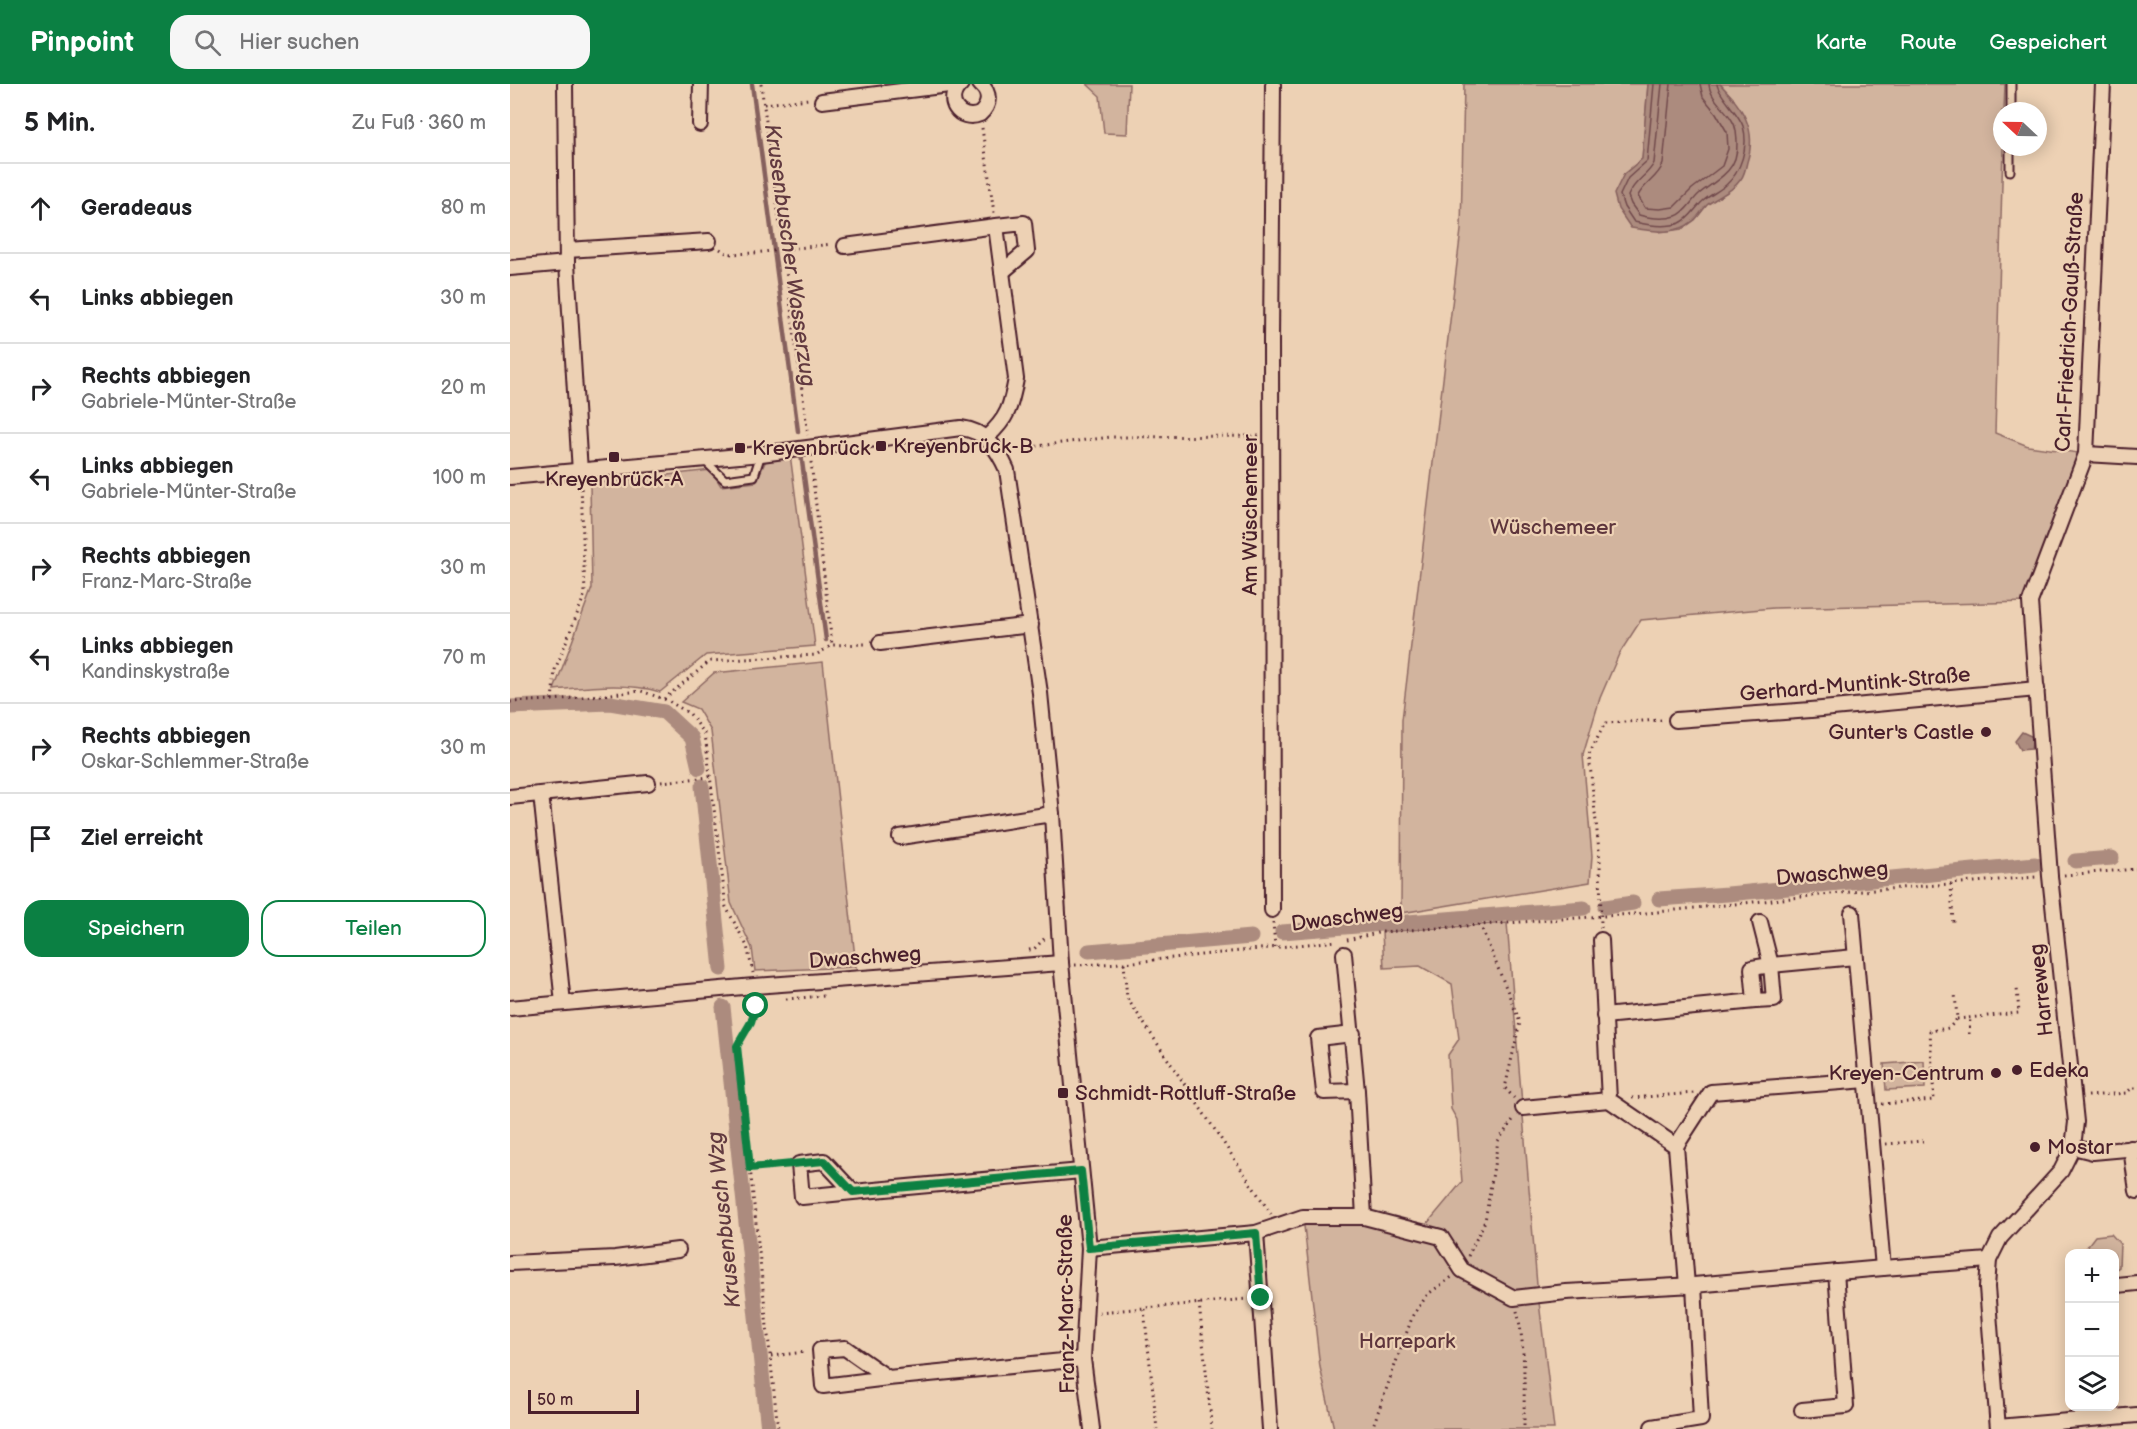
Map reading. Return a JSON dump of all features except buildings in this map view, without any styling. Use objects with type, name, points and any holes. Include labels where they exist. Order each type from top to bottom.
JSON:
[{"type":"street","points":[[565,84],[567,256],[580,472]]},
{"type":"street","points":[[700,124],[701,84]]},
{"type":"street","points":[[960,85],[953,95],[953,101],[957,111],[968,117],[980,114],[988,99],[987,92],[980,84]]},
{"type":"street","name":"Am Wüschemeer","points":[[1272,910],[1273,84]]},
{"type":"street","name":"Carl-Friedrich-Gauß-Straße","points":[[2050,876],[2030,602],[2086,454],[2103,84]]},
{"type":"street","points":[[822,101],[960,85]]},
{"type":"street","points":[[845,246],[1024,223],[1026,251],[1002,272]]},
{"type":"street","points":[[987,437],[1001,425],[1011,404],[1016,379],[996,226]]},
{"type":"street","points":[[510,268],[567,256],[710,241]]},
{"type":"street","points":[[510,477],[761,454],[961,428],[973,430],[987,437],[998,452],[1006,470],[1031,625],[1052,814],[1062,963]]},
{"type":"street","points":[[2086,454],[2137,458]]},
{"type":"street","points":[[880,643],[1031,625]]},
{"type":"street","name":"Gerhard-Muntink-Straße","points":[[1676,720],[2037,689]]},
{"type":"street","points":[[510,796],[648,783]]},
{"type":"street","points":[[541,794],[563,1003]]},
{"type":"street","points":[[900,837],[1052,814]]},
{"type":"street","name":"Harreweg","points":[[1998,1428],[1987,1287],[1989,1260],[2000,1238],[2061,1171],[2073,1147],[2076,1122],[2050,876]]},
{"type":"street","points":[[1852,913],[1882,1268]]},
{"type":"street","points":[[1760,922],[1771,965]]},
{"type":"street","points":[[1601,940],[1609,1100]]},
{"type":"street","points":[[1344,954],[1353,1034],[1364,1217]]},
{"type":"street","points":[[1604,1017],[1755,1001],[1752,968],[1856,957]]},
{"type":"street","name":"Dwaschweg","points":[[510,1008],[754,986],[1062,963]]},
{"type":"street","name":"Franz-Marc-Straße","points":[[1062,963],[1089,1248],[1083,1359],[1092,1429]]},
{"type":"street","points":[[1353,1034],[1318,1038],[1324,1092],[1357,1091]]},
{"type":"street","points":[[1652,1427],[1701,1419],[1691,1286],[1676,1146],[1711,1092],[1867,1080]]},
{"type":"street","points":[[1523,1108],[1609,1100],[1676,1146]]},
{"type":"street","points":[[2073,1147],[2093,1152],[2134,1148],[2137,1191]]},
{"type":"street","points":[[853,1192],[824,1161],[799,1164],[802,1197],[1081,1171]]},
{"type":"street","points":[[1089,1248],[1256,1233],[1303,1217],[1364,1217],[1441,1236],[1462,1270],[1514,1298],[1566,1292],[1691,1286],[1989,1260]]},
{"type":"street","points":[[1256,1233],[1270,1429]]},
{"type":"street","points":[[510,1263],[615,1258],[678,1250]]},
{"type":"street","points":[[1802,1410],[1846,1406],[1836,1272]]},
{"type":"street","points":[[2119,1285],[2137,1283]]},
{"type":"street","points":[[888,1378],[845,1348],[820,1350],[823,1386],[1083,1359]]},
{"type":"street","points":[[1998,1428],[2137,1415]]},
{"type":"lane","points":[[2011,84],[2011,102]]},
{"type":"lane","points":[[2010,156],[2010,171]]},
{"type":"lane","points":[[704,460],[725,480],[754,476],[761,454]]},
{"type":"path","points":[[761,84],[780,250],[808,447],[832,645]]},
{"type":"path","points":[[764,104],[814,98],[822,101]]},
{"type":"path","points":[[980,114],[996,226]]},
{"type":"path","points":[[710,241],[728,254],[835,244],[845,246]]},
{"type":"path","points":[[998,452],[1023,446],[1111,437],[1271,435]]},
{"type":"path","points":[[552,700],[555,670],[585,594],[580,472]]},
{"type":"path","points":[[665,700],[710,661],[816,655],[832,645],[880,643]]},
{"type":"path","points":[[510,702],[641,691],[676,705],[690,714],[705,734],[726,907],[747,946],[753,976]]},
{"type":"path","points":[[1601,940],[1600,860],[1589,755],[1605,723],[1676,720]]},
{"type":"path","points":[[648,783],[710,777]]},
{"type":"path","name":"Dwaschweg","points":[[1062,963],[1080,965],[1124,963],[1343,940],[1382,932],[1600,916],[1850,892],[2137,869]]},
{"type":"path","points":[[1951,884],[1953,924]]},
{"type":"path","points":[[1272,910],[1275,947]]},
{"type":"path","points":[[1374,1429],[1373,1426],[1413,1315],[1428,1294],[1462,1270],[1485,1221],[1498,1141],[1523,1108],[1505,1088],[1520,1022],[1480,924]]},
{"type":"path","points":[[1124,963],[1127,998],[1278,1226]]},
{"type":"path","points":[[1869,1105],[1934,1100],[1930,1031],[1949,1028],[1957,1019],[2019,1013],[2017,988]]},
{"type":"path","points":[[1955,993],[1957,1019]]},
{"type":"path","points":[[757,1001],[751,1022],[737,1046],[778,1429]]},
{"type":"path","points":[[1969,1034],[1970,1018]]},
{"type":"path","points":[[2074,1097],[2126,1093],[2132,1088],[2137,1088]]},
{"type":"path","points":[[1609,1100],[1711,1092]]},
{"type":"path","points":[[1872,1145],[1923,1141]]},
{"type":"path","points":[[750,1168],[799,1164]]},
{"type":"path","points":[[1085,1312],[1261,1298]]},
{"type":"path","points":[[1514,1298],[1520,1324],[1524,1374],[1524,1429]]},
{"type":"path","points":[[1199,1303],[1212,1429]]},
{"type":"path","points":[[1144,1309],[1157,1429]]},
{"type":"path","points":[[770,1356],[820,1350]]},
{"type":"green space","points":[[1087,84],[1129,84],[1127,134],[1104,133],[1100,96]]},
{"type":"green space","name":"Wüschemeer","points":[[1464,84],[1648,84],[1642,159],[1624,174],[1660,232],[1682,229],[1695,220],[1707,205],[1728,191],[1734,99],[1720,84],[2005,84],[2004,102],[1993,102],[1993,156],[2003,156],[1995,433],[2028,446],[2086,454],[2030,602],[1773,608],[1641,620],[1619,654],[1600,698],[1583,755],[1592,856],[1590,882],[1401,913],[1402,720],[1461,230]]},
{"type":"green space","points":[[790,454],[815,646],[706,655],[660,692],[621,686],[554,690],[592,588],[590,484],[711,470],[721,486],[756,482],[767,458]]},
{"type":"green space","points":[[823,662],[856,967],[755,971],[752,948],[731,903],[711,731],[698,709],[681,702],[714,673]]},
{"type":"green space","name":"Harrepark","points":[[1507,923],[1537,1285],[1554,1429],[1334,1429],[1320,1367],[1303,1217],[1364,1217],[1421,1231],[1462,1182],[1457,1120],[1451,1109],[1448,1055],[1459,1039],[1452,984],[1420,966],[1384,968],[1382,932]]},
{"type":"green space","points":[[1924,1061],[1925,1088],[1886,1090],[1884,1064]]},
{"type":"green space","points":[[2111,1234],[2120,1244],[2119,1267],[2119,1249],[2085,1249],[2095,1236]]},
{"type":"water","points":[[1648,84],[1720,84],[1741,110],[1751,139],[1745,171],[1738,183],[1708,204],[1693,221],[1671,231],[1631,228],[1618,209],[1614,194],[1624,174],[1642,159]]},
{"type":"water","points":[[2022,732],[2033,737],[2031,749],[2020,750],[2015,741]]},
{"type":"waterway","name":"Krusenbuscher Wasserzug","points":[[752,84],[798,431]]},
{"type":"waterway","name":"Krusenbuscher Wasserzug","points":[[801,454],[826,640]]},
{"type":"waterway","points":[[510,707],[610,703],[664,712],[692,738],[699,768]]},
{"type":"waterway","name":"Krusenbusch Wzg","points":[[702,786],[721,969]]},
{"type":"waterway","points":[[2075,861],[2112,858]]},
{"type":"waterway","points":[[1659,899],[2035,864]]},
{"type":"waterway","points":[[1605,907],[1633,903]]},
{"type":"waterway","points":[[1282,932],[1584,908]]},
{"type":"waterway","points":[[1089,951],[1251,937]]},
{"type":"waterway","name":"Krusenbusch Wzg","points":[[723,1007],[768,1429]]},
{"type":"place","name":"Kreyenbrück-B","points":[[881,446]]},
{"type":"place","name":"Kreyenbrück","points":[[740,448]]},
{"type":"place","name":"Kreyenbrück-A","points":[[614,457]]},
{"type":"place","name":"Gunter's Castle","points":[[1986,732]]},
{"type":"place","name":"Edeka","points":[[2017,1070]]},
{"type":"place","name":"Kreyen-Centrum","points":[[1996,1073]]},
{"type":"place","name":"Schmidt-Rottluff-Straße","points":[[1063,1093]]},
{"type":"place","name":"Mostar","points":[[2035,1147]]},
{"type":"route","points":[[756,1006],[751,1022],[737,1046],[750,1168],[824,1161],[853,1192],[1081,1171],[1089,1248],[1256,1233],[1261,1298]]}]
